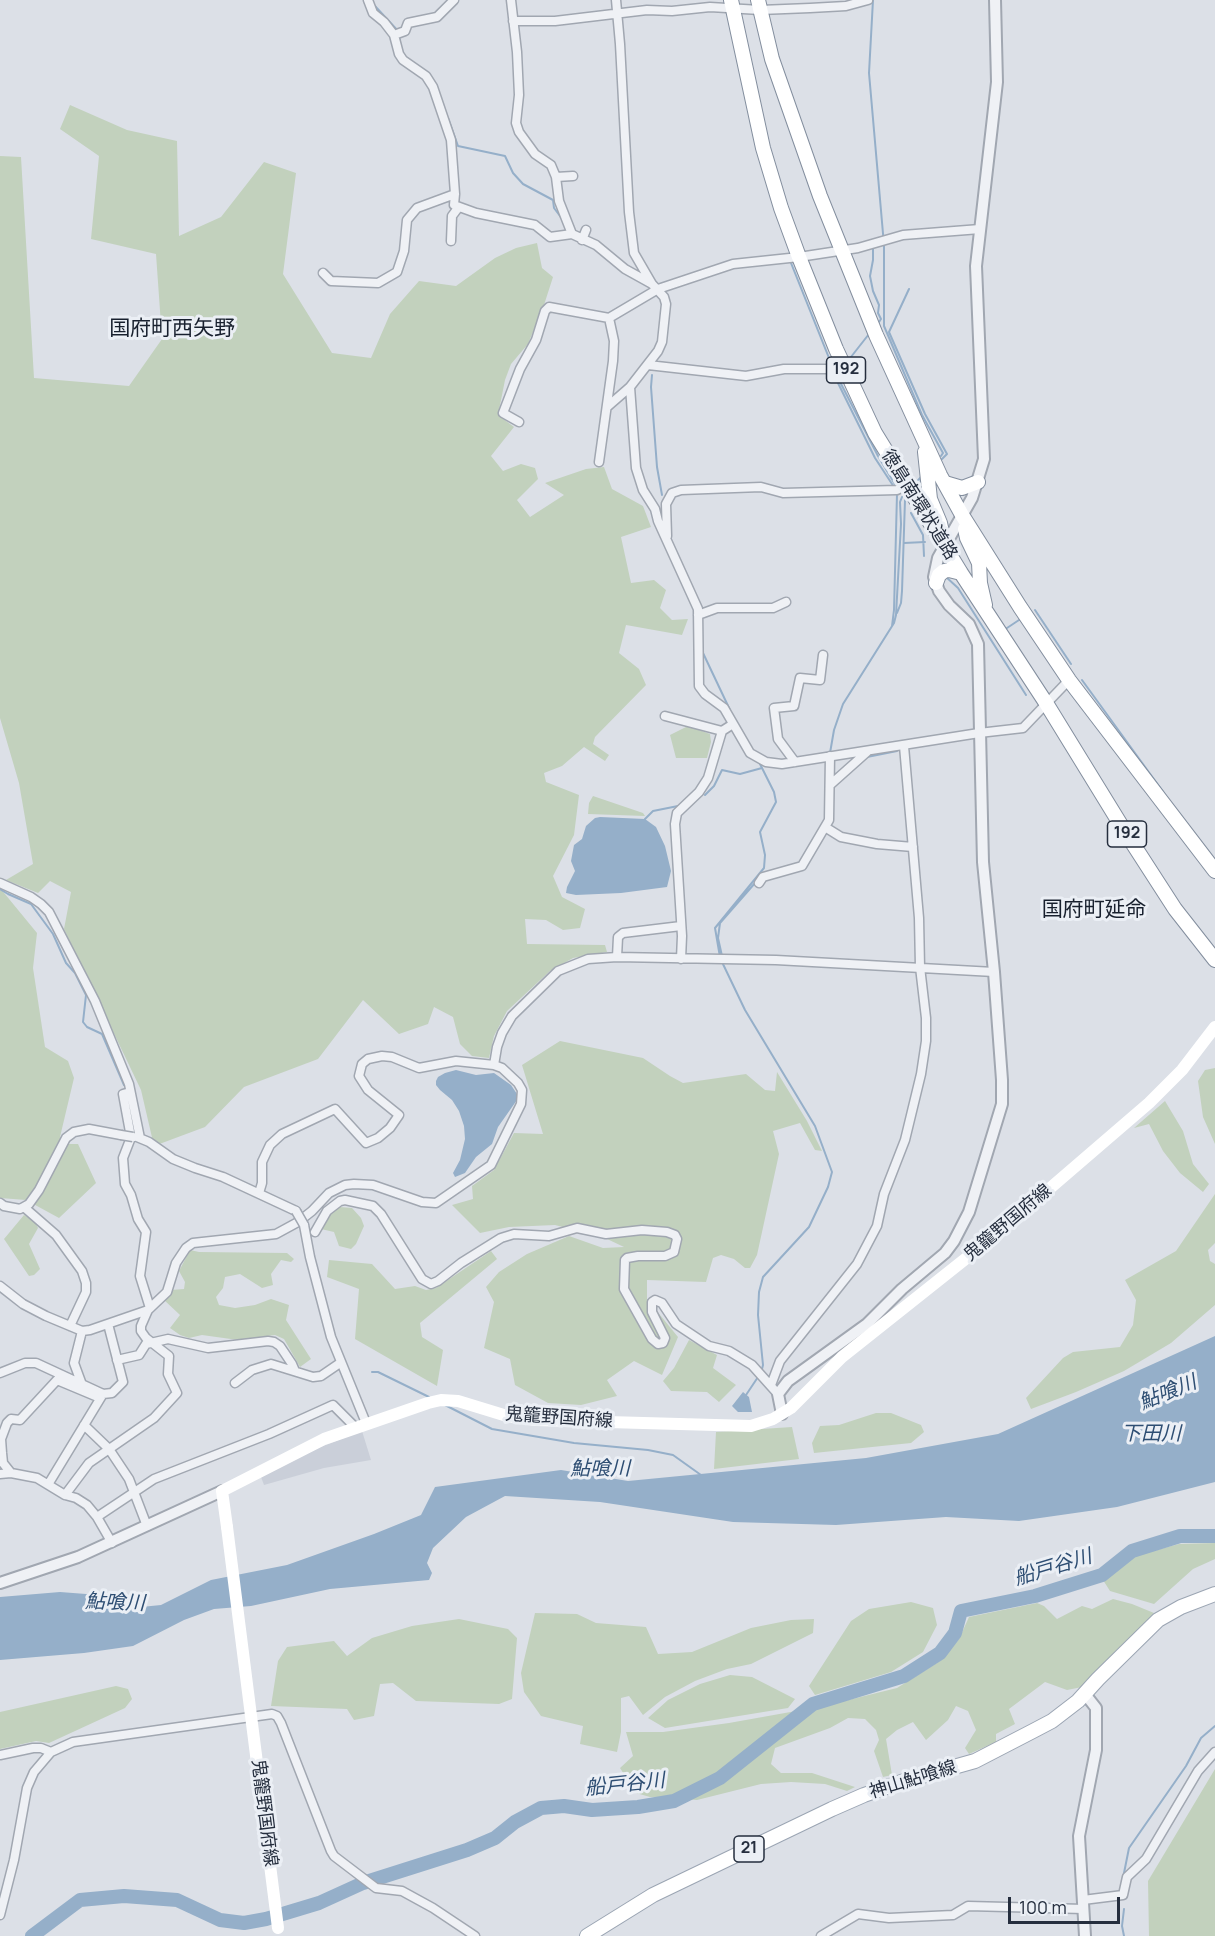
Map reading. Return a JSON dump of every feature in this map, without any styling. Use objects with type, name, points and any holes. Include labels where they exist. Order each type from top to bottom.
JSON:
[{"type":"main road","name":"徳島南環状道路","points":[[731,4],[763,148],[799,257],[844,366],[875,433],[988,616],[1046,703],[1175,909],[1215,960]]},
{"type":"main road","name":"徳島南環状道路","points":[[759,5],[772,59],[842,249],[876,335],[945,483],[962,515],[1020,607],[1070,680],[1215,871]]},
{"type":"main road","points":[[924,438],[930,499],[940,523],[945,546]]},
{"type":"main road","points":[[945,483],[962,488],[978,482]]},
{"type":"main road","points":[[962,515],[967,538],[979,563],[980,583],[988,616]]},
{"type":"main road","points":[[936,584],[939,575],[944,571],[961,573]]},
{"type":"main road","name":"鬼籠野国府線","points":[[279,1932],[222,1491],[324,1439],[435,1401],[467,1402],[507,1416],[536,1420],[751,1426],[782,1414],[842,1357],[998,1233],[1149,1103],[1182,1070],[1215,1027]]},
{"type":"main road","name":"神山鮎喰線","points":[[587,1936],[653,1895],[832,1809],[894,1785],[975,1761],[1052,1720],[1085,1694],[1153,1624],[1170,1612],[1215,1594]]},
{"type":"street","points":[[368,0],[373,13],[398,34],[399,54],[403,60],[426,76],[433,87],[451,140],[454,206],[535,225],[550,237],[572,234]]},
{"type":"street","points":[[398,34],[408,27],[408,23],[437,17],[454,0]]},
{"type":"street","points":[[511,0],[518,74],[516,123],[519,132],[534,154],[551,165],[556,177],[559,201],[572,234],[597,245],[625,269],[655,287]]},
{"type":"street","points":[[608,407],[630,387],[658,351],[666,318],[666,304],[638,262],[633,243],[624,149],[616,0]]},
{"type":"street","points":[[513,21],[555,21],[647,10],[731,4],[846,6],[868,0]]},
{"type":"street","points":[[778,1394],[782,1387],[797,1374],[867,1324],[902,1289],[945,1253],[961,1230],[969,1212],[1002,1104],[994,972],[983,862],[978,644],[969,624],[949,605],[936,584],[934,568],[978,482],[984,459],[976,266],[997,82],[995,0]]},
{"type":"street","points":[[556,177],[573,176]]},
{"type":"street","points":[[372,293],[378,283],[397,272],[404,251],[407,220],[417,208],[455,194]]},
{"type":"street","points":[[451,241],[452,216],[458,208]]},
{"type":"street","points":[[519,422],[503,413],[520,369],[536,340],[545,311],[549,308],[609,318],[655,287],[733,264],[799,257],[884,241],[903,235],[980,229]]},
{"type":"street","points":[[582,240],[586,230]]},
{"type":"street","points":[[323,273],[331,281],[378,283]]},
{"type":"street","points":[[599,462],[608,407],[614,341],[609,318]]},
{"type":"street","points":[[648,365],[746,376],[784,369],[831,369],[844,366]]},
{"type":"street","points":[[630,387],[636,468],[643,489],[655,509],[658,521],[698,609],[699,686],[705,694],[724,708],[747,750],[757,758],[774,764],[795,762],[1023,728],[1070,680]]},
{"type":"street","points":[[667,539],[666,504],[672,493],[681,490],[761,487],[783,493],[897,490],[907,485]]},
{"type":"street","points":[[698,615],[717,608],[773,608],[786,602]]},
{"type":"street","points":[[795,762],[778,739],[773,717],[774,708],[794,706],[800,678],[820,680],[823,655]]},
{"type":"street","points":[[665,716],[722,731]]},
{"type":"street","points":[[681,959],[675,824],[677,813],[699,792],[708,778],[722,731],[733,724]]},
{"type":"street","points":[[767,1381],[857,1263],[877,1226],[884,1194],[905,1140],[921,1074],[926,1041],[926,1018],[920,968],[919,918],[904,746]]},
{"type":"street","points":[[830,785],[867,752]]},
{"type":"street","points":[[759,883],[763,877],[802,866],[825,828],[829,820],[830,756]]},
{"type":"street","points":[[825,828],[841,837],[877,844],[913,847]]},
{"type":"street","points":[[0,883],[31,897],[49,912],[95,1001],[130,1092],[137,1137]]},
{"type":"street","points":[[617,957],[618,937],[623,933],[681,926]]},
{"type":"street","points":[[494,1065],[497,1047],[512,1016],[551,976],[565,966],[588,959],[617,957],[776,960],[994,972]]},
{"type":"street","points":[[65,1494],[89,1463],[154,1418],[177,1393],[168,1374],[169,1356],[141,1331],[141,1326],[149,1309],[167,1292],[176,1263],[186,1248],[193,1243],[276,1234],[312,1211],[328,1193],[345,1185],[373,1185],[422,1202],[436,1203],[488,1168],[521,1104],[522,1096],[518,1083],[502,1068],[494,1065],[456,1061],[419,1068],[392,1057],[382,1056],[368,1059],[362,1064],[359,1076],[368,1090],[399,1115],[390,1128],[378,1138],[366,1143],[335,1108],[291,1129],[270,1145],[262,1162],[262,1183],[259,1193]]},
{"type":"street","points":[[130,1092],[123,1094],[130,1132],[130,1140],[123,1158],[125,1184],[138,1219],[146,1232],[140,1276],[149,1309]]},
{"type":"street","points":[[0,1203],[4,1206],[25,1208],[39,1190],[66,1137],[74,1132],[89,1129],[137,1137],[173,1159],[223,1177],[296,1211],[304,1225],[310,1257],[360,1425]]},
{"type":"street","points":[[310,1257],[318,1213],[336,1189]]},
{"type":"street","points":[[315,1232],[327,1211],[340,1201],[373,1206],[381,1214],[422,1279],[431,1284],[501,1238],[514,1234],[549,1236],[577,1228],[606,1234],[642,1230],[675,1235],[677,1239],[674,1252],[665,1256],[638,1256],[626,1260],[624,1289],[652,1339],[658,1344],[663,1343],[664,1338],[652,1312],[652,1302],[655,1300],[662,1303],[676,1324],[709,1346],[729,1351],[752,1365],[778,1394],[782,1414]]},
{"type":"street","points":[[25,1208],[56,1235],[82,1271],[86,1292],[70,1326]]},
{"type":"street","points":[[0,1286],[23,1304],[82,1330],[90,1330],[149,1309]]},
{"type":"street","points":[[11,1473],[3,1463],[1,1439],[3,1421],[20,1420],[57,1380],[102,1396],[112,1393],[123,1382],[108,1324]]},
{"type":"street","points":[[81,1382],[74,1364],[82,1330]]},
{"type":"street","points":[[117,1360],[139,1355],[146,1344],[168,1339],[208,1348],[268,1341],[280,1346],[295,1371]]},
{"type":"street","points":[[0,1372],[25,1363],[36,1364],[81,1382],[102,1396]]},
{"type":"street","points":[[235,1383],[252,1370],[271,1364],[313,1377],[321,1376],[340,1363]]},
{"type":"street","points":[[49,1484],[102,1396]]},
{"type":"street","points":[[97,1517],[154,1479],[269,1434],[333,1405],[360,1425]]},
{"type":"street","points":[[84,1425],[109,1449],[129,1479],[147,1526]]},
{"type":"street","points":[[0,1474],[11,1473],[37,1478],[76,1498],[87,1505],[97,1517],[111,1543]]},
{"type":"street","points":[[0,1583],[78,1557],[222,1491]]},
{"type":"street","points":[[1085,1694],[1096,1708],[1096,1750],[1079,1836],[1085,1936]]},
{"type":"street","points":[[0,1915],[14,1860],[27,1788],[34,1772],[51,1752],[67,1744],[96,1738],[272,1714],[277,1716],[334,1856],[376,1888],[402,1891],[475,1936]]},
{"type":"street","points":[[0,1755],[33,1748],[51,1752]]},
{"type":"street","points":[[821,1936],[858,1914],[889,1918],[953,1915],[968,1906],[1083,1905],[1124,1895],[1127,1877],[1146,1858],[1198,1771],[1215,1752]]},
{"type":"shaded area","points":[[362,1431],[371,1460],[324,1468],[264,1485],[261,1477],[318,1448]]},
{"type":"green space","points":[[70,105],[127,130],[177,141],[179,236],[221,217],[264,162],[296,173],[283,274],[332,353],[371,358],[390,314],[419,281],[456,286],[495,258],[516,248],[537,243],[542,268],[553,277],[528,344],[511,364],[505,380],[498,415],[514,427],[491,456],[503,471],[521,464],[535,468],[538,479],[517,500],[530,517],[564,495],[545,483],[586,469],[604,467],[612,489],[643,506],[651,527],[621,537],[631,583],[654,580],[666,590],[660,608],[672,620],[688,619],[682,635],[626,625],[619,653],[639,669],[646,685],[595,737],[593,744],[609,755],[605,761],[584,747],[562,766],[544,773],[546,782],[579,795],[574,835],[553,876],[562,897],[585,909],[580,928],[563,930],[546,920],[525,919],[527,944],[605,945],[607,952],[573,958],[550,971],[507,1011],[494,1036],[489,1058],[472,1056],[460,1044],[453,1017],[434,1007],[428,1024],[399,1034],[363,1000],[318,1059],[244,1087],[205,1127],[154,1146],[141,1090],[64,929],[71,892],[50,881],[38,893],[6,880],[33,864],[19,783],[0,718],[0,156],[21,157],[34,378],[129,386],[162,339],[156,254],[91,239],[99,156],[60,129]]},
{"type":"green space","points":[[688,726],[710,734],[711,742],[707,758],[676,758],[670,735]]},
{"type":"green space","points":[[593,796],[643,813],[645,816],[588,814],[589,803]]},
{"type":"green space","points":[[0,888],[37,933],[33,968],[45,1047],[68,1061],[74,1078],[60,1137],[67,1144],[78,1144],[96,1183],[59,1218],[26,1200],[0,1198]]},
{"type":"green space","points":[[560,1041],[643,1058],[683,1083],[746,1074],[765,1090],[775,1091],[777,1072],[807,1121],[822,1151],[815,1150],[800,1123],[773,1131],[779,1154],[757,1255],[750,1268],[745,1268],[734,1259],[721,1255],[713,1258],[706,1282],[647,1280],[647,1299],[678,1337],[662,1375],[634,1361],[607,1380],[617,1396],[581,1405],[548,1403],[515,1385],[510,1359],[484,1348],[494,1302],[486,1287],[499,1272],[527,1254],[569,1236],[603,1248],[624,1247],[605,1238],[555,1225],[509,1227],[480,1233],[452,1205],[473,1199],[472,1186],[494,1170],[514,1133],[543,1134],[522,1065]]},
{"type":"green space","points":[[1215,1068],[1215,1144],[1203,1117],[1198,1081],[1205,1070]]},
{"type":"green space","points":[[1165,1101],[1183,1131],[1193,1164],[1209,1184],[1203,1192],[1180,1173],[1163,1151],[1149,1124],[1134,1128]]},
{"type":"green space","points":[[1215,1194],[1215,1243],[1208,1250],[1210,1261],[1215,1264],[1215,1305],[1171,1343],[1124,1371],[1031,1409],[1026,1398],[1063,1358],[1073,1352],[1120,1347],[1133,1325],[1136,1300],[1125,1280],[1176,1251]]},
{"type":"green space","points":[[340,1207],[352,1208],[361,1218],[364,1226],[356,1244],[351,1249],[339,1246],[334,1232],[321,1229],[329,1213]]},
{"type":"green space","points":[[24,1215],[35,1222],[38,1228],[29,1244],[40,1269],[34,1275],[29,1276],[4,1239]]},
{"type":"green space","points":[[190,1250],[287,1253],[294,1259],[291,1262],[281,1260],[271,1274],[273,1285],[262,1288],[240,1274],[225,1277],[223,1288],[216,1297],[219,1305],[235,1308],[255,1305],[271,1299],[289,1305],[286,1320],[311,1359],[300,1367],[284,1339],[275,1335],[238,1340],[202,1335],[189,1338],[170,1328],[180,1315],[163,1299],[171,1290],[184,1289],[185,1282],[179,1271]]},
{"type":"green space","points":[[491,1251],[497,1259],[420,1323],[422,1337],[443,1350],[437,1386],[355,1339],[359,1289],[327,1277],[329,1260],[372,1264],[395,1289],[415,1286],[426,1290],[436,1288]]},
{"type":"green space","points":[[689,1340],[717,1355],[713,1368],[736,1385],[719,1402],[707,1392],[671,1391],[663,1381],[674,1368]]},
{"type":"green space","points":[[876,1413],[891,1413],[921,1425],[924,1432],[911,1443],[814,1453],[812,1443],[820,1426],[839,1425]]},
{"type":"green space","points":[[792,1427],[799,1459],[714,1469],[716,1432]]},
{"type":"green space","points":[[1215,1543],[1215,1559],[1193,1569],[1154,1604],[1110,1591],[1103,1580],[1135,1556],[1179,1544]]},
{"type":"green space","points":[[1113,1599],[1154,1613],[1082,1687],[1067,1690],[1045,1682],[1009,1709],[1015,1724],[996,1734],[996,1742],[969,1754],[965,1748],[976,1730],[968,1711],[956,1706],[948,1720],[926,1740],[913,1722],[886,1739],[892,1775],[883,1777],[874,1751],[879,1740],[876,1730],[865,1719],[848,1718],[830,1728],[775,1748],[771,1764],[781,1773],[812,1773],[855,1787],[847,1791],[825,1784],[791,1782],[761,1784],[697,1800],[650,1797],[636,1793],[620,1768],[633,1756],[626,1732],[663,1732],[729,1723],[824,1706],[897,1688],[940,1661],[959,1639],[969,1617],[1037,1603],[1044,1606],[1057,1619],[1082,1606],[1092,1609]]},
{"type":"green space","points":[[911,1602],[933,1608],[937,1625],[923,1652],[891,1672],[815,1695],[809,1686],[851,1621],[869,1609]]},
{"type":"green space","points":[[535,1613],[577,1614],[596,1623],[646,1627],[658,1654],[692,1652],[751,1628],[791,1620],[814,1619],[813,1633],[751,1664],[727,1669],[695,1681],[665,1697],[643,1715],[629,1696],[621,1698],[621,1732],[617,1752],[580,1744],[583,1726],[541,1716],[524,1692],[521,1673]]},
{"type":"green space","points":[[459,1619],[508,1629],[517,1638],[512,1699],[499,1704],[416,1701],[393,1683],[380,1684],[374,1716],[354,1720],[347,1709],[271,1706],[278,1661],[287,1647],[334,1641],[347,1656],[372,1638],[412,1626]]},
{"type":"green space","points":[[730,1675],[752,1677],[795,1699],[788,1708],[665,1728],[648,1718],[668,1700],[700,1684]]},
{"type":"green space","points":[[116,1686],[128,1689],[132,1699],[125,1708],[49,1743],[36,1741],[0,1749],[0,1712]]},
{"type":"green space","points":[[1215,1769],[1215,1936],[1149,1936],[1148,1881]]},
{"type":"water","points":[[595,818],[645,819],[656,827],[665,846],[671,871],[667,887],[621,893],[576,895],[566,893],[575,871],[571,861],[574,845],[582,839],[586,826]]},
{"type":"water","points":[[456,1070],[476,1075],[494,1073],[511,1085],[517,1094],[517,1100],[498,1127],[492,1144],[476,1157],[465,1173],[455,1177],[453,1173],[460,1160],[465,1139],[464,1126],[459,1111],[452,1100],[436,1085],[436,1081],[445,1073]]},
{"type":"water","name":"下田川","points":[[1215,1336],[1215,1482],[1117,1507],[1019,1521],[946,1517],[836,1525],[733,1522],[600,1502],[505,1496],[466,1517],[433,1548],[427,1563],[432,1573],[429,1580],[330,1589],[251,1606],[214,1609],[184,1620],[133,1646],[84,1653],[0,1660],[0,1597],[60,1592],[99,1595],[131,1608],[161,1605],[211,1580],[287,1565],[421,1515],[435,1487],[561,1470],[628,1481],[866,1458],[998,1434]]},
{"type":"water","points":[[743,1392],[749,1397],[752,1412],[738,1412],[732,1406]]},
{"type":"waterway","points":[[873,0],[869,73],[884,245],[884,326],[922,415],[943,453],[941,456]]},
{"type":"waterway","points":[[374,5],[399,32],[400,44]]},
{"type":"waterway","points":[[448,118],[458,146],[505,156],[513,173],[523,184],[553,200],[554,208],[563,220]]},
{"type":"waterway","points":[[873,248],[870,276],[879,305],[878,313],[881,319],[879,322]]},
{"type":"waterway","points":[[791,263],[831,363]]},
{"type":"waterway","points":[[909,289],[889,332],[925,414],[947,454],[942,459]]},
{"type":"waterway","points":[[847,362],[869,334]]},
{"type":"waterway","points":[[652,375],[657,467],[662,495]]},
{"type":"waterway","points":[[835,377],[875,458],[894,487]]},
{"type":"waterway","points":[[838,378],[896,486]]},
{"type":"waterway","points":[[914,485],[921,477]]},
{"type":"waterway","points":[[915,488],[922,480]]},
{"type":"waterway","points":[[892,626],[897,494]]},
{"type":"waterway","points":[[830,753],[834,730],[843,704],[894,623],[902,497]]},
{"type":"waterway","points":[[897,613],[902,591],[905,500]]},
{"type":"waterway","points":[[911,513],[923,535],[924,556]]},
{"type":"waterway","points":[[904,543],[925,542]]},
{"type":"waterway","points":[[945,576],[958,588],[1026,695]]},
{"type":"waterway","points":[[1035,610],[1071,664]]},
{"type":"waterway","points":[[1004,630],[1022,618]]},
{"type":"waterway","points":[[703,653],[730,710]]},
{"type":"waterway","points":[[1082,680],[1164,793]]},
{"type":"waterway","points":[[867,757],[897,751]]},
{"type":"waterway","points":[[720,957],[715,928],[764,868],[765,855],[760,832],[776,802],[774,792],[759,762]]},
{"type":"waterway","points":[[705,795],[714,786],[722,770],[740,774],[762,768]]},
{"type":"waterway","points":[[645,819],[653,811],[678,806]]},
{"type":"waterway","points":[[722,956],[718,938],[720,923],[755,883]]},
{"type":"waterway","points":[[0,889],[31,904],[53,934],[66,963],[75,973],[86,995],[83,1022],[87,1027],[102,1034],[124,1085]]},
{"type":"waterway","points":[[722,962],[745,1010],[815,1126],[832,1172],[828,1187],[809,1227],[763,1277],[759,1292],[758,1315],[763,1365],[761,1373]]},
{"type":"waterway","points":[[372,1372],[378,1372],[429,1397]]},
{"type":"waterway","points":[[746,1395],[758,1377]]},
{"type":"waterway","name":"鮎喰川","points":[[445,1405],[492,1429],[574,1443],[648,1450],[673,1455],[701,1475]]},
{"type":"waterway","name":"船戸谷川","points":[[32,1936],[80,1900],[124,1896],[177,1900],[220,1920],[244,1923],[266,1919],[319,1903],[363,1883],[467,1850],[495,1838],[515,1822],[541,1808],[564,1806],[592,1810],[638,1807],[674,1801],[720,1778],[813,1704],[904,1676],[940,1653],[955,1633],[961,1611],[1035,1596],[1102,1575],[1132,1551],[1180,1536],[1215,1536]]},
{"type":"waterway","points":[[1123,1878],[1129,1848],[1186,1766],[1201,1738],[1215,1726]]},
{"type":"waterway","points":[[1124,1909],[1122,1926],[1124,1936]]},
{"type":"district","name":"国府町西矢野","points":[[172,329]]},
{"type":"district","name":"国府町延命","points":[[1094,910]]}]
